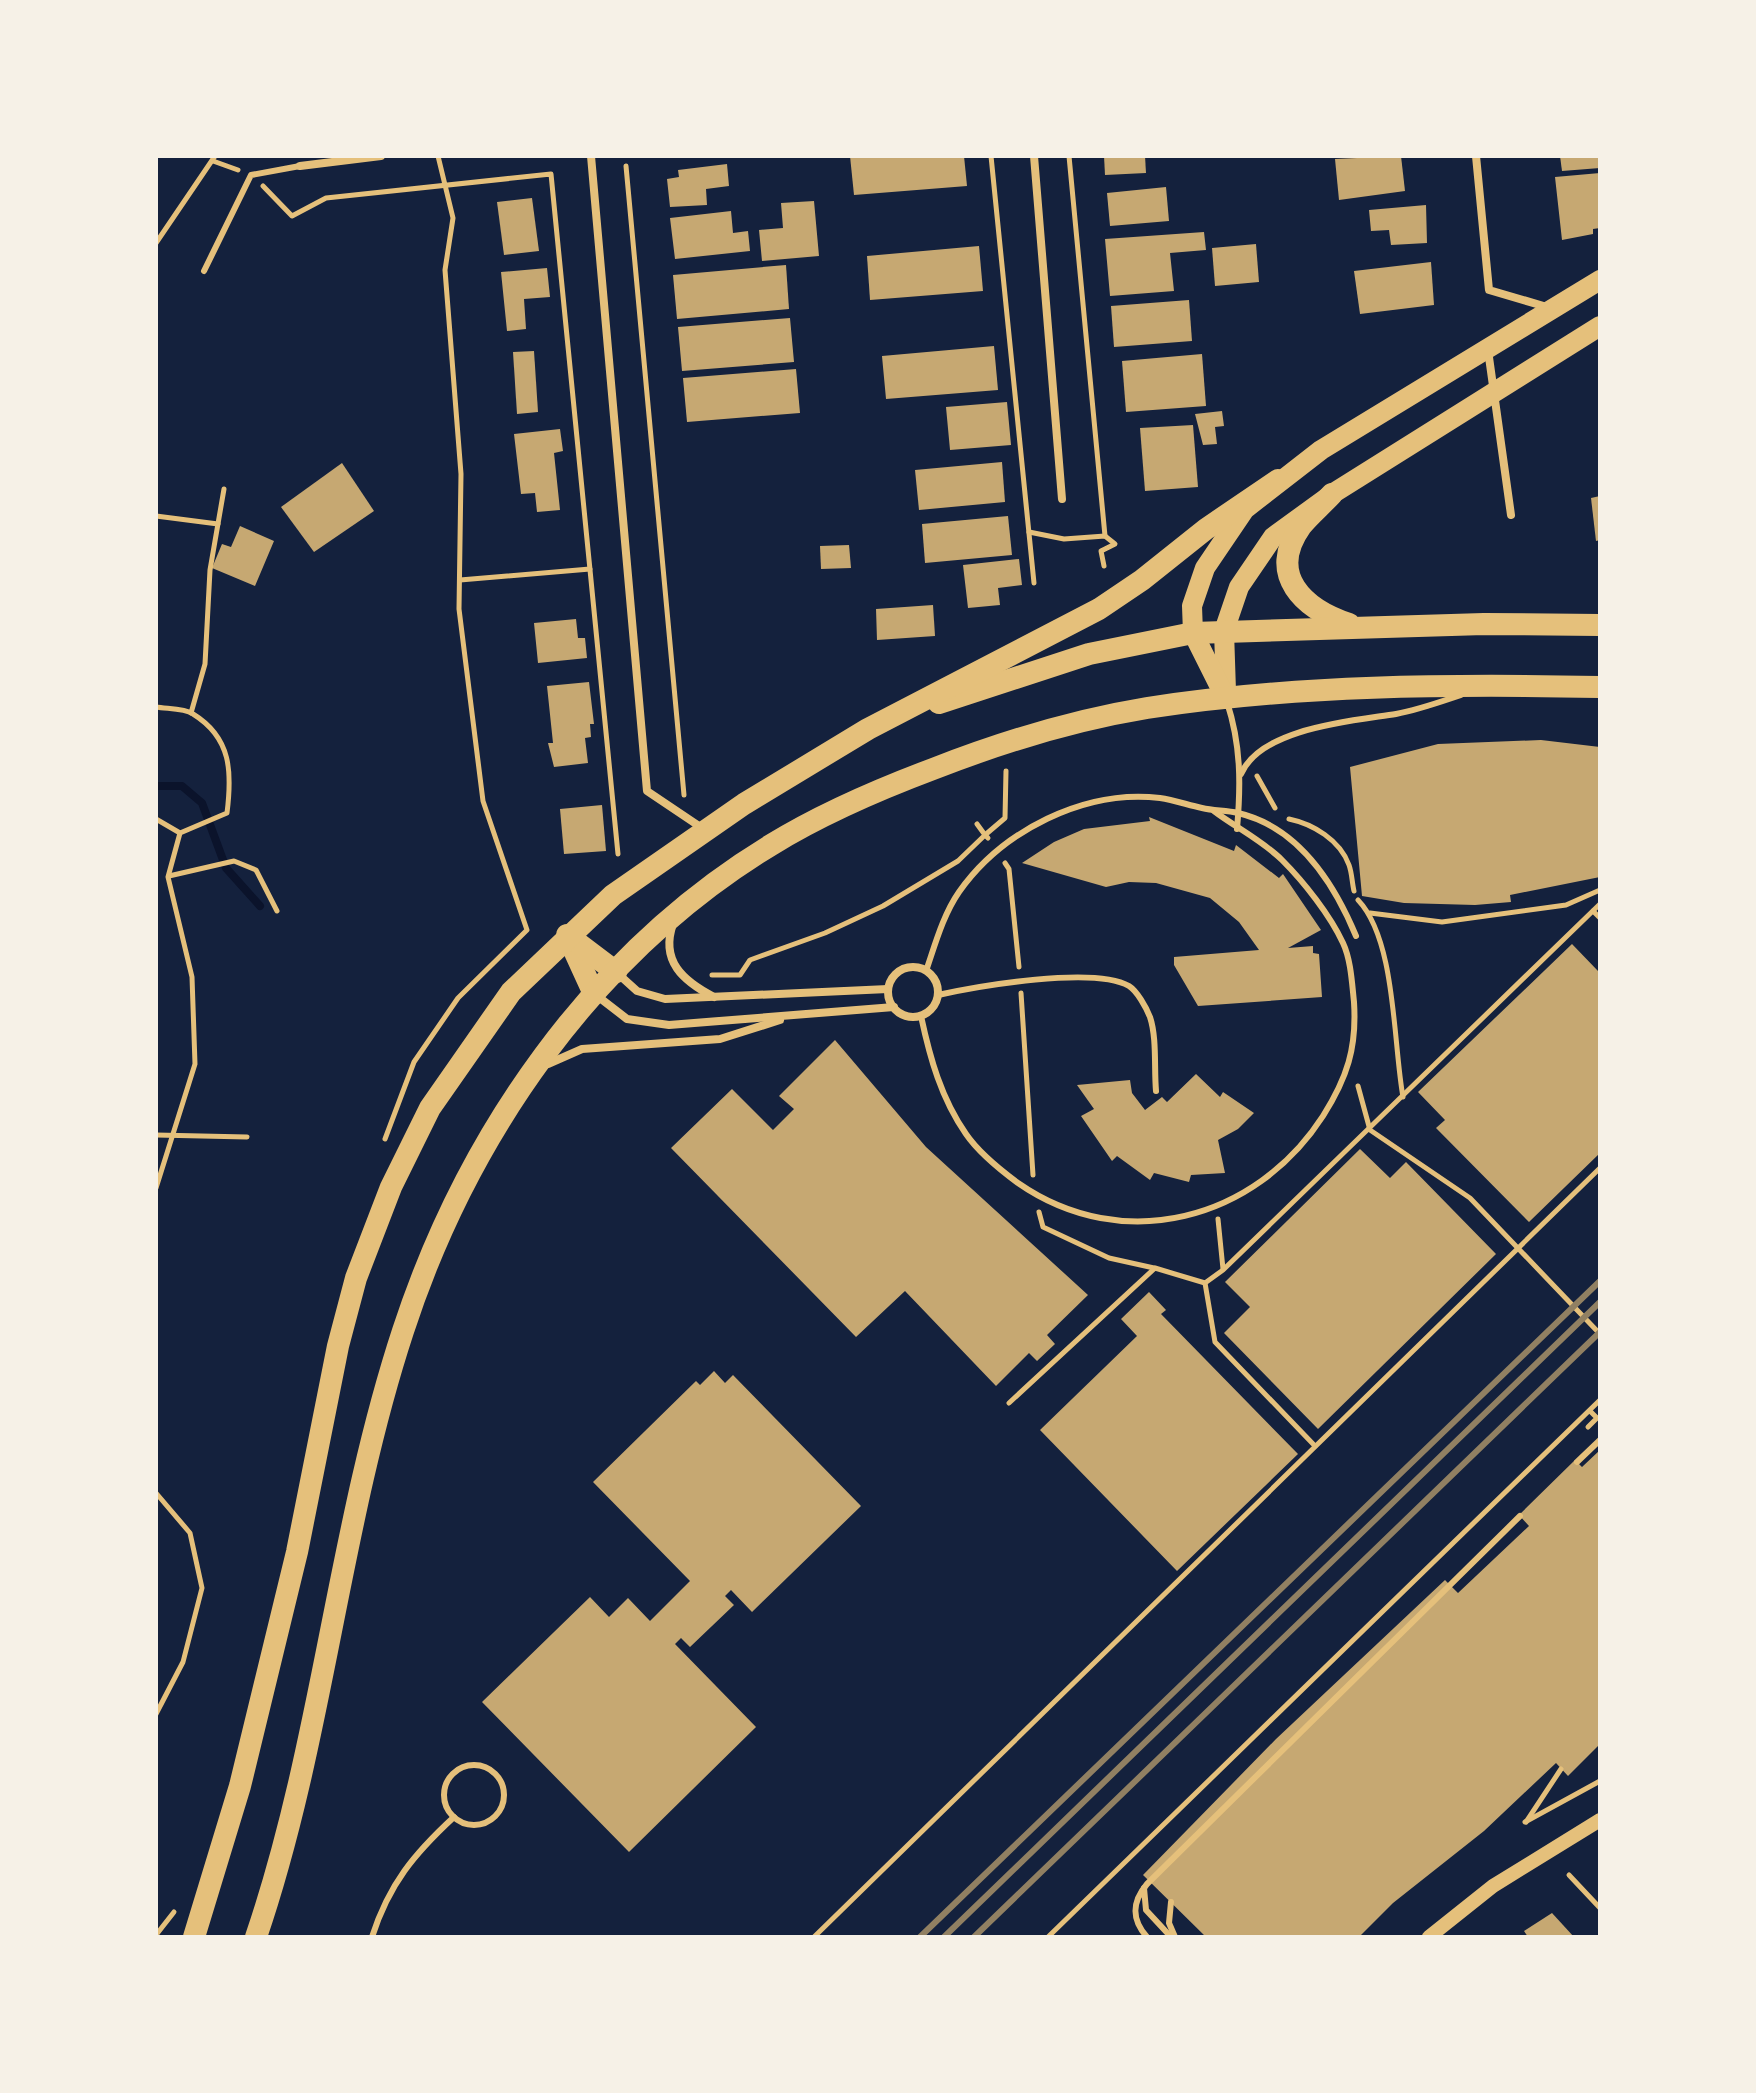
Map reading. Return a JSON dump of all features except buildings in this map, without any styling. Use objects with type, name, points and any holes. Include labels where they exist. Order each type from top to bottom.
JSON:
[{"type":"highway","points":[[194,1937],[240,1786],[297,1552],[338,1346],[373,1230],[430,1108],[511,992],[567,935],[613,895],[705,830],[811,762],[1099,609],[1278,480]]},
{"type":"highway","points":[[1332,494],[1304,523],[1293,540],[1290,578],[1299,595],[1317,612],[1357,627]]},
{"type":"highway","points":[[889,719],[1089,654],[1193,633],[1357,627],[1600,625]]},
{"type":"highway","points":[[256,1937],[291,1808],[349,1544],[401,1338],[427,1262],[484,1146],[527,1080],[594,994],[677,912],[733,870],[803,826],[975,752],[1048,731],[1143,709],[1226,699],[1496,685],[1600,687]]},
{"type":"highway","points":[[567,935],[616,972]]},
{"type":"highway","points":[[567,935],[594,994]]},
{"type":"main road","points":[[1226,699],[1193,633],[1192,606],[1205,568],[1238,517],[1278,480],[1600,280]]},
{"type":"main road","points":[[1226,699],[1224,631],[1239,587],[1258,555],[1292,521],[1600,326]]},
{"type":"street","points":[[300,166],[381,156]]},
{"type":"street","points":[[591,156],[647,791],[705,830]]},
{"type":"street","points":[[1034,156],[1062,499]]},
{"type":"street","points":[[1476,156],[1489,290],[1552,308]]},
{"type":"street","points":[[1488,347],[1511,515]]},
{"type":"street","points":[[677,912],[668,946],[672,963],[687,981],[714,997]]},
{"type":"street","points":[[594,994],[627,1019],[669,1025],[894,1007],[908,1016],[921,1016],[931,1009],[938,995],[935,981],[926,971],[910,967],[902,970],[892,979],[888,989],[894,1007]]},
{"type":"street","points":[[616,972],[637,991],[648,996],[714,997],[888,989]]},
{"type":"street","points":[[527,1080],[571,1052],[720,1039],[796,1015]]},
{"type":"street","points":[[1429,1937],[1493,1886],[1600,1820]]},
{"type":"lane","points":[[204,271],[251,175],[300,166]]},
{"type":"lane","points":[[1241,774],[1247,762],[1259,751],[1298,734],[1352,719],[1399,714],[1496,685]]},
{"type":"lane","points":[[1226,699],[1237,732],[1241,774],[1237,829]]},
{"type":"lane","points":[[926,971],[958,894],[997,850],[1051,817],[1105,800],[1159,798],[1214,811],[1239,813],[1299,846],[1341,901],[1356,936]]},
{"type":"lane","points":[[921,1016],[944,1098],[967,1136],[998,1169],[1034,1194],[1093,1216],[1124,1221],[1172,1218],[1217,1207],[1251,1190],[1291,1157],[1322,1116],[1351,1063],[1355,1023],[1352,981],[1343,944],[1281,859],[1214,811]]},
{"type":"lane","points":[[938,995],[974,987],[1079,977],[1113,980],[1131,987],[1150,1018],[1156,1091]]},
{"type":"lane","points":[[1577,1462],[1600,1440]]},
{"type":"lane","points":[[1147,1937],[1134,1914],[1136,1899],[1146,1885],[1520,1516]]},
{"type":"lane","points":[[479,1765],[496,1775],[502,1783],[503,1803],[491,1819],[472,1824],[454,1817],[448,1810],[444,1791],[452,1773],[460,1768],[479,1765]]},
{"type":"lane","points":[[372,1937],[392,1887],[427,1842],[454,1817]]},
{"type":"lane","points":[[1146,1885],[1146,1910],[1173,1937]]},
{"type":"lane","points":[[1171,1902],[1169,1923],[1173,1937]]},
{"type":"path","points":[[438,156],[453,218],[445,270],[461,474],[459,609],[483,801],[527,930]]},
{"type":"path","points":[[991,156],[1034,583]]},
{"type":"path","points":[[1069,156],[1105,536]]},
{"type":"path","points":[[156,243],[214,159],[251,175],[292,216],[326,198],[551,174],[618,854]]},
{"type":"path","points":[[626,166],[684,797]]},
{"type":"path","points":[[191,713],[205,664],[210,570],[224,489]]},
{"type":"path","points":[[156,516],[218,524]]},
{"type":"path","points":[[1029,532],[1064,539],[1105,536],[1115,544],[1101,551],[1104,566]]},
{"type":"path","points":[[459,580],[590,569]]},
{"type":"path","points":[[156,707],[191,713],[220,740],[232,773],[227,813],[218,820],[180,833]]},
{"type":"path","points":[[703,975],[740,975],[750,960],[825,933],[883,906],[958,861],[1005,818],[1006,771]]},
{"type":"path","points":[[156,819],[180,833]]},
{"type":"path","points":[[977,824],[1009,869],[1034,1194],[1043,1227],[1109,1258],[1205,1283]]},
{"type":"path","points":[[156,1188],[195,1064],[192,977],[168,877],[180,833]]},
{"type":"path","points":[[168,877],[234,861],[256,870],[277,911]]},
{"type":"path","points":[[1370,913],[1442,922],[1566,905],[1600,890]]},
{"type":"path","points":[[1205,1283],[1223,1270],[1370,1130],[1600,904]]},
{"type":"path","points":[[1593,911],[1600,918]]},
{"type":"path","points":[[1351,1063],[1370,1130],[1470,1198],[1600,1334]]},
{"type":"path","points":[[156,1135],[247,1137]]},
{"type":"path","points":[[814,1937],[1600,1168]]},
{"type":"path","points":[[1217,1207],[1223,1270]]},
{"type":"path","points":[[1009,1403],[1155,1268]]},
{"type":"path","points":[[1205,1283],[1215,1342],[1315,1446]]},
{"type":"path","points":[[1048,1937],[1600,1400]]},
{"type":"path","points":[[1590,1411],[1597,1418]]},
{"type":"path","points":[[156,1493],[190,1533],[202,1588],[183,1662],[156,1714]]},
{"type":"path","points":[[1483,1514],[1492,1523]]},
{"type":"path","points":[[1437,1557],[1446,1566]]},
{"type":"path","points":[[1561,1769],[1525,1822],[1600,1781]]},
{"type":"path","points":[[1569,1875],[1600,1908]]},
{"type":"waterway","points":[[156,786],[182,786],[202,803],[226,868],[260,906]]},
{"type":"railway","points":[[920,1937],[1600,1281]]},
{"type":"railway","points":[[944,1937],[1600,1302]]},
{"type":"railway","points":[[974,1937],[1600,1332]]}]
